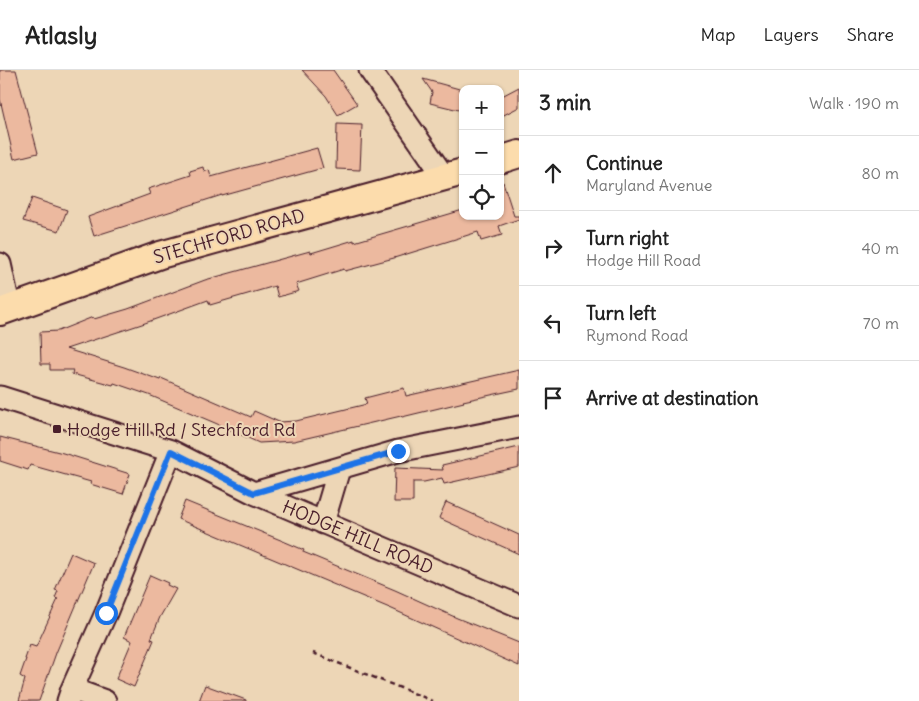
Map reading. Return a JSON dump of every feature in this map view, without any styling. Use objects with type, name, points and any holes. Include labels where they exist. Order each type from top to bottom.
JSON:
[{"type":"main road","points":[[504,159],[519,154]]},
{"type":"main road","name":"STECHFORD ROAD","points":[[5,310],[160,255],[454,175]]},
{"type":"street","points":[[370,70],[454,175]]},
{"type":"street","points":[[0,264],[5,310]]},
{"type":"street","name":"HODGE HILL ROAD","points":[[0,397],[171,451],[254,493],[519,606]]},
{"type":"street","points":[[254,493],[398,451],[519,427]]},
{"type":"street","points":[[105,701],[70,695],[106,613],[171,451]]},
{"type":"street","points":[[323,523],[339,469]]},
{"type":"path","points":[[313,653],[433,701]]},
{"type":"building","points":[[0,70],[16,70],[38,153],[14,159],[0,99]]},
{"type":"building","points":[[302,70],[333,70],[357,104],[338,115],[326,96]]},
{"type":"building","points":[[423,79],[459,89],[459,110],[430,103],[432,92]]},
{"type":"building","points":[[519,87],[519,107],[504,115],[504,95]]},
{"type":"building","points":[[337,124],[362,125],[360,170],[336,169]]},
{"type":"building","points":[[317,148],[323,168],[222,195],[94,236],[88,217],[150,194],[148,189],[191,175],[190,171],[203,167],[204,172],[209,170],[211,177]]},
{"type":"building","points":[[504,185],[514,216],[519,216],[519,219],[499,226],[502,235],[481,241],[478,232],[394,258],[345,271],[344,269],[296,284],[299,291],[278,297],[275,286],[210,305],[208,300],[66,349],[160,380],[161,378],[251,417],[254,411],[279,422],[296,421],[367,404],[365,398],[404,388],[406,396],[519,370],[519,389],[294,441],[259,443],[149,395],[114,383],[113,385],[72,374],[73,370],[50,370],[50,364],[41,364],[40,332],[58,331],[93,317],[94,319],[128,309],[205,280],[310,251],[311,253],[354,240],[354,242],[459,211],[459,220],[504,220]]},
{"type":"building","points":[[32,198],[67,210],[59,231],[23,221]]},
{"type":"building","points":[[0,437],[63,453],[130,474],[123,494],[90,484],[91,482],[30,465],[28,470],[0,461]]},
{"type":"building","points":[[519,447],[519,467],[444,484],[442,478],[424,482],[413,482],[413,502],[394,502],[395,468],[443,470],[442,465]]},
{"type":"building","points":[[185,501],[283,541],[304,550],[303,552],[519,643],[519,666],[392,609],[178,519]]},
{"type":"building","points":[[446,502],[519,535],[519,554],[439,518]]},
{"type":"building","points":[[71,553],[94,563],[56,653],[39,701],[19,701],[25,679],[20,676],[25,659],[30,645],[36,647],[58,599],[55,598],[58,591],[55,590]]},
{"type":"building","points":[[150,575],[176,589],[160,617],[151,639],[154,640],[134,687],[116,679],[132,641],[124,637]]},
{"type":"building","points":[[205,685],[246,700],[246,701],[199,701]]},
{"type":"place","name":"Hodge Hill Rd / Stechford Rd","points":[[57,429]]},
{"type":"route","points":[[106,613],[171,451],[254,493],[398,451]]}]
